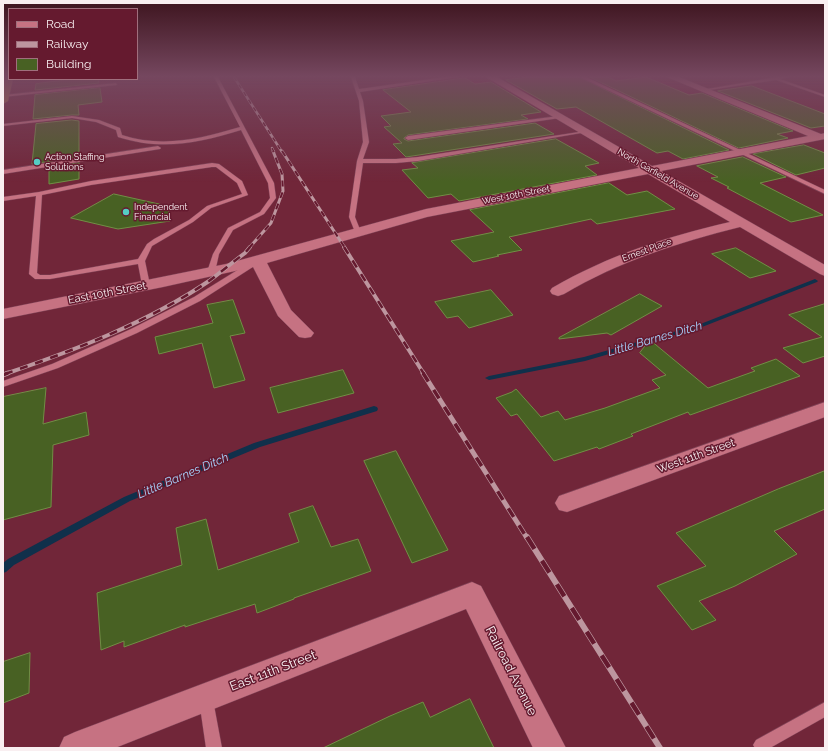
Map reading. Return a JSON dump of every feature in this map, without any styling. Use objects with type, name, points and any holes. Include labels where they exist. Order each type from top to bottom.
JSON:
[{"type":"street","name":"North Garfield Avenue","points":[[551,112],[825,271]]},
{"type":"street","points":[[759,112],[823,137]]},
{"type":"street","name":"West 10th Street","points":[[210,272],[258,261],[426,213],[649,169],[823,137]]},
{"type":"street","name":"Ernest Place","points":[[558,291],[595,270],[660,245],[682,237],[741,223]]},
{"type":"street","points":[[258,261],[284,312],[305,333]]},
{"type":"street","name":"East 10th Street","points":[[3,314],[210,272]]},
{"type":"street","name":"West 11th Street","points":[[567,504],[825,409]]},
{"type":"street","name":"East 11th Street","points":[[75,748],[472,594]]},
{"type":"street","name":"Railroad Avenue","points":[[472,594],[550,748]]},
{"type":"lane","points":[[210,272],[216,254],[230,229],[262,213],[273,198],[271,183],[234,112]]},
{"type":"lane","points":[[358,232],[352,217],[360,160],[366,142],[362,112]]},
{"type":"lane","points":[[656,112],[825,192]]},
{"type":"lane","points":[[408,138],[558,116]]},
{"type":"lane","points":[[3,125],[72,117],[110,125],[118,128],[120,136],[133,142],[155,145],[215,136],[242,128]]},
{"type":"lane","points":[[360,160],[396,161],[585,132]]},
{"type":"lane","points":[[3,172],[160,148],[170,143]]},
{"type":"lane","points":[[3,199],[39,194],[106,181],[212,165],[217,166],[240,182],[245,195],[209,207],[191,221],[149,245],[141,261],[146,285]]},
{"type":"lane","points":[[39,194],[33,274],[38,277],[50,277],[141,261]]},
{"type":"lane","points":[[3,384],[55,366],[134,331],[197,299],[258,261]]},
{"type":"lane","points":[[206,697],[214,748]]},
{"type":"lane","points":[[761,745],[825,708]]},
{"type":"building","points":[[34,112],[79,112],[79,115],[33,119]]},
{"type":"building","points":[[411,112],[541,112],[521,115],[528,119],[408,135],[404,139],[408,141],[535,123],[554,134],[406,157],[393,144],[402,143],[384,127],[391,126],[381,116]]},
{"type":"building","points":[[585,112],[651,112],[729,150],[683,159],[668,151],[657,153]]},
{"type":"building","points":[[664,112],[748,112],[793,131],[777,134],[788,138],[739,148]]},
{"type":"building","points":[[771,112],[820,112],[825,114],[825,126],[811,128]]},
{"type":"building","points":[[72,120],[79,121],[79,157],[32,164],[36,124]]},
{"type":"building","points":[[556,139],[599,163],[585,166],[597,175],[459,201],[451,194],[428,198],[402,170],[418,168],[412,163]]},
{"type":"building","points":[[804,145],[825,153],[825,168],[796,175],[753,154]]},
{"type":"building","points":[[743,157],[786,177],[760,183],[823,215],[791,222],[727,188],[729,187],[711,178],[718,177],[697,166]]},
{"type":"building","points":[[79,163],[79,179],[49,184],[49,168]]},
{"type":"building","points":[[609,183],[627,195],[647,191],[675,209],[597,224],[591,219],[509,237],[522,250],[473,262],[451,241],[494,232],[470,210]]},
{"type":"building","name":"Independent Financial","points":[[114,194],[168,206],[170,221],[118,229],[71,218]]},
{"type":"building","points":[[736,248],[776,271],[750,278],[712,254]]},
{"type":"building","points":[[491,290],[513,315],[469,328],[458,316],[447,318],[435,302]]},
{"type":"building","points":[[640,294],[662,306],[611,335],[607,333],[559,339],[559,338]]},
{"type":"building","points":[[233,300],[245,333],[230,336],[245,380],[214,388],[202,343],[159,354],[155,337],[213,323],[207,305]]},
{"type":"building","points":[[825,304],[825,356],[803,363],[783,348],[822,337],[789,315]]},
{"type":"building","points":[[650,340],[708,388],[755,371],[751,368],[776,359],[800,376],[690,415],[688,412],[631,434],[633,436],[599,449],[597,447],[554,461],[517,414],[511,416],[496,398],[516,389],[541,417],[558,411],[565,420],[605,408],[660,388],[652,380],[666,375],[640,353]]},
{"type":"building","points":[[343,370],[354,393],[278,413],[270,388]]},
{"type":"building","points":[[46,388],[43,424],[86,412],[89,435],[53,445],[51,507],[3,520],[3,397]]},
{"type":"building","points":[[396,451],[448,550],[412,563],[364,461]]},
{"type":"building","points":[[825,471],[825,509],[774,531],[797,554],[735,586],[699,601],[716,620],[692,630],[657,586],[706,566],[676,533],[778,489]]},
{"type":"building","points":[[313,506],[331,547],[358,539],[371,571],[294,598],[257,613],[255,604],[185,627],[185,625],[124,647],[124,641],[101,650],[97,593],[182,565],[176,528],[206,519],[218,570],[299,542],[289,514]]},
{"type":"building","points":[[30,653],[29,693],[3,703],[3,662]]},
{"type":"building","points":[[470,699],[494,748],[323,748],[423,702],[430,717]]},
{"type":"waterway","name":"Little Barnes Ditch","points":[[489,378],[585,359],[700,326],[815,281]]},
{"type":"waterway","name":"Little Barnes Ditch","points":[[3,569],[11,562],[127,499],[257,445],[374,409]]},
{"type":"railway","points":[[256,112],[282,152]]},
{"type":"railway","points":[[272,148],[274,152]]},
{"type":"railway","points":[[249,248],[271,223],[283,191],[282,174],[273,151]]},
{"type":"railway","points":[[282,151],[345,248]]},
{"type":"railway","points":[[5,374],[84,345],[136,323],[209,281],[245,253],[250,247]]},
{"type":"railway","points":[[344,247],[424,374]]},
{"type":"railway","points":[[3,375],[8,373]]},
{"type":"railway","points":[[423,373],[527,538]]},
{"type":"railway","points":[[527,537],[660,748]]},
{"type":"place","name":"Action Staffing Solutions","points":[[37,162]]},
{"type":"place","name":"Independent Financial","points":[[126,212]]}]
